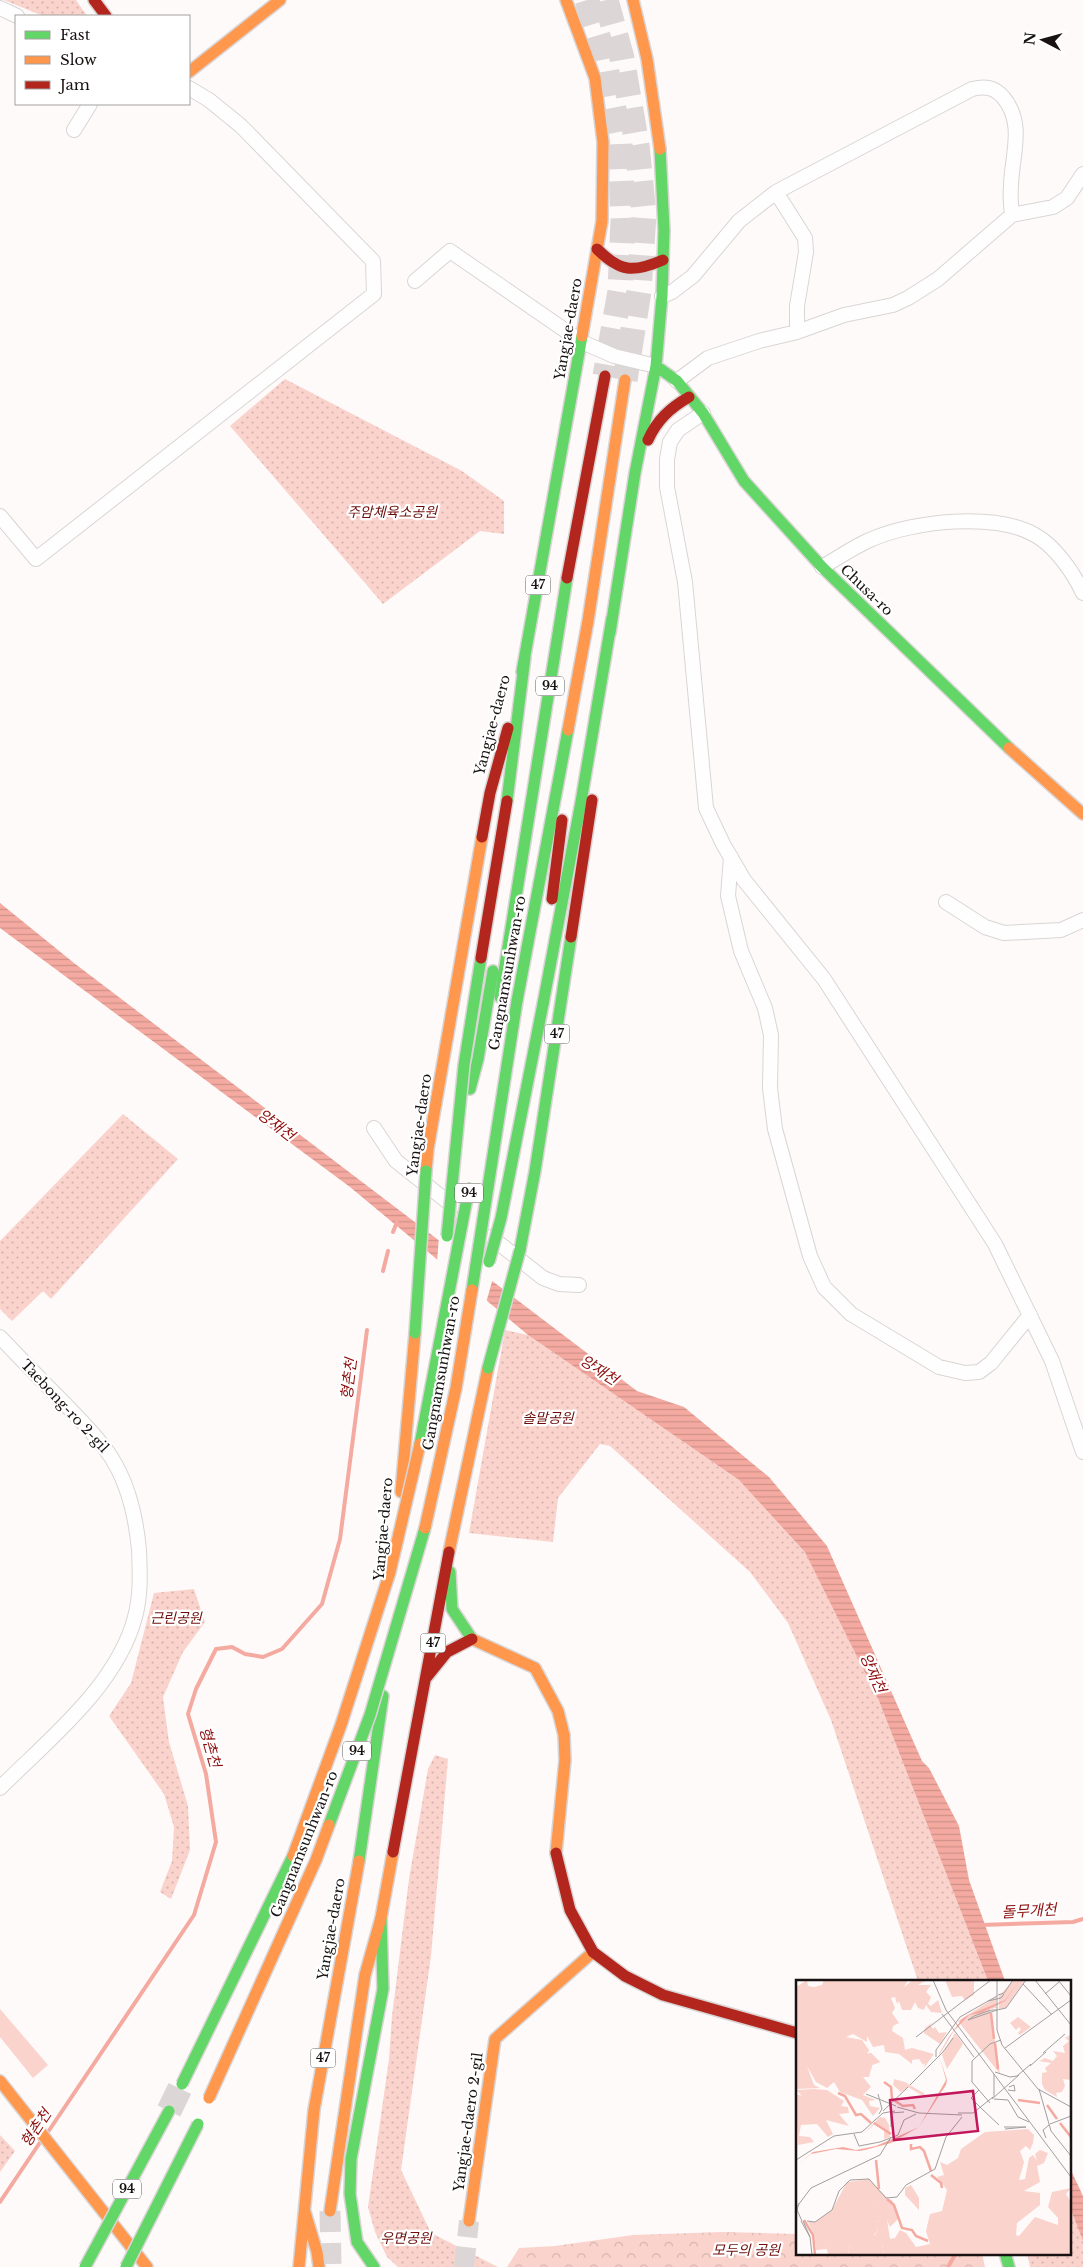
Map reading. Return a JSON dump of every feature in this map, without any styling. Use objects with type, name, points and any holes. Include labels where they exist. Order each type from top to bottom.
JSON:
[{"type":"main road","points":[[94,0],[105,15]]},
{"type":"main road","points":[[190,71],[280,0]]},
{"type":"main road","name":"Yangjae-daero","points":[[299,2267],[303,2208],[314,2110],[361,1850],[381,1715],[419,1298],[428,1149],[490,793],[525,657],[602,221],[603,142],[595,78],[566,0]]},
{"type":"main road","name":"47","points":[[330,2211],[365,1975],[381,1918],[449,1553],[488,1368],[520,1250],[535,1171],[591,816],[612,618],[635,473],[656,366],[663,260],[661,153],[647,59],[633,0]]},
{"type":"main road","points":[[597,249],[609,262],[625,270],[637,270],[663,260]]},
{"type":"main road","name":"Chusa-ro","points":[[656,366],[677,381],[703,413],[744,481],[822,567],[1029,767],[1083,814]]},
{"type":"main road","name":"94","points":[[568,573],[605,376]]},
{"type":"main road","points":[[522,1237],[521,1181],[524,1106],[588,621],[625,380]]},
{"type":"main road","points":[[635,473],[652,427],[663,414],[689,397]]},
{"type":"main road","points":[[419,1298],[478,1058],[520,810],[568,573]]},
{"type":"main road","name":"Gangnamsunhwan-ro","points":[[490,1057],[568,573]]},
{"type":"main road","points":[[456,1388],[501,1218],[582,802],[612,618]]},
{"type":"main road","name":"Gangnamsunhwan-ro","points":[[209,2098],[316,1860],[366,1724],[399,1621],[425,1526],[456,1388],[517,1001],[588,621]]},
{"type":"main road","points":[[432,1388],[442,1310],[450,1202],[464,1065],[507,801],[525,657]]},
{"type":"main road","name":"Gangnamsunhwan-ro","points":[[182,2084],[295,1852],[341,1725],[390,1572],[414,1475],[432,1388],[471,1175]]},
{"type":"main road","points":[[449,1553],[452,1609],[472,1639],[535,1668],[558,1711],[564,1735],[564,1760],[556,1853],[570,1910],[593,1952],[625,1976],[663,1995],[796,2032]]},
{"type":"main road","points":[[426,1678],[448,1652],[472,1639]]},
{"type":"main road","points":[[374,2267],[357,2242],[350,2194],[351,2159],[383,1989],[381,1918]]},
{"type":"main road","name":"Yangjae-daero 2-gil","points":[[469,2221],[495,2039],[593,1952]]},
{"type":"main road","points":[[0,2081],[147,2267]]},
{"type":"main road","name":"94","points":[[84,2267],[169,2111]]},
{"type":"main road","name":"94","points":[[126,2267],[198,2124]]},
{"type":"main road","points":[[303,2208],[317,2252],[318,2267]]},
{"type":"main road","points":[[1005,2254],[1009,2267]]},
{"type":"main road","points":[[1017,2254],[1021,2267]]},
{"type":"street","points":[[0,8],[15,15]]},
{"type":"street","points":[[662,296],[672,292],[693,276],[739,221],[776,192],[972,89],[985,86],[997,91],[1011,106],[1017,134],[1010,186],[1012,215]]},
{"type":"street","points":[[0,516],[36,559],[374,294],[374,261],[241,126],[209,100],[190,89]]},
{"type":"street","points":[[74,130],[89,105]]},
{"type":"street","points":[[677,381],[708,358],[758,340],[797,332],[844,315],[893,305],[908,298],[938,279],[1012,215],[1052,206],[1067,198],[1083,174]]},
{"type":"street","points":[[776,192],[805,238],[806,252],[797,306],[797,332]]},
{"type":"street","points":[[415,281],[450,252],[582,342],[614,356],[656,366]]},
{"type":"street","points":[[703,413],[678,430],[670,442],[667,459],[667,487],[685,582],[706,808],[744,880],[824,979],[996,1244],[1052,1361],[1083,1452]]},
{"type":"street","points":[[822,567],[872,538],[915,526],[964,520],[1019,528],[1036,535],[1074,574],[1083,592]]},
{"type":"street","points":[[731,857],[728,896],[730,906],[741,951],[764,1008],[771,1034],[770,1088],[774,1129],[810,1256],[824,1287],[859,1319],[939,1367],[965,1374],[979,1372],[991,1362],[1030,1315]]},
{"type":"street","points":[[946,902],[985,927],[1004,933],[1060,930],[1083,920]]},
{"type":"street","points":[[374,1128],[396,1161],[543,1278],[559,1284],[579,1285]]},
{"type":"street","name":"Taebong-ro 2-gil","points":[[0,1337],[93,1433],[111,1457],[130,1497],[137,1533],[141,1580],[135,1618],[122,1650],[102,1681],[77,1712],[0,1788]]},
{"type":"green space","points":[[4,0],[76,0],[86,15],[41,15]]},
{"type":"green space","name":"주암체육소공원","points":[[285,379],[462,471],[504,501],[504,534],[480,531],[383,604],[230,426]]},
{"type":"green space","points":[[123,1114],[178,1159],[51,1299],[43,1291],[12,1321],[0,1309],[0,1241]]},
{"type":"green space","name":"솔말공원","points":[[505,1330],[528,1335],[739,1480],[801,1542],[879,1701],[988,1980],[918,1980],[831,1720],[788,1623],[750,1572],[610,1446],[600,1444],[558,1498],[553,1542],[469,1533]]},
{"type":"green space","name":"근린공원","points":[[194,1589],[205,1622],[183,1652],[163,1697],[169,1742],[188,1806],[190,1850],[171,1899],[160,1892],[172,1861],[174,1827],[164,1794],[109,1716],[131,1683],[154,1593]]},
{"type":"green space","name":"우면공원","points":[[435,1755],[448,1759],[431,1956],[401,2170],[431,2233],[498,2267],[398,2267],[387,2257],[375,2232],[368,2207],[389,2059],[392,2016],[409,1879],[428,1769]]},
{"type":"green space","points":[[0,2009],[48,2065],[33,2078],[0,2037]]},
{"type":"green space","points":[[0,2135],[15,2151],[0,2172]]},
{"type":"green space","points":[[1070,2208],[1083,2241],[1083,2267],[1030,2267],[1027,2254],[1070,2254]]},
{"type":"green space","name":"모두의 공원","points":[[722,2232],[796,2234],[796,2254],[982,2254],[985,2267],[507,2267],[519,2248],[555,2246],[633,2235]]},
{"type":"water","name":"양재천","points":[[0,903],[74,963],[637,1391],[684,1407],[769,1477],[827,1546],[922,1761],[929,1768],[959,1826],[969,1880],[1005,1980],[988,1980],[879,1701],[805,1552],[739,1480],[528,1335],[350,1187],[0,928]]},
{"type":"water","points":[[1070,2168],[1083,2196],[1083,2241],[1070,2208]]},
{"type":"pier","points":[[439,1236],[493,1278],[486,1303],[437,1262]]},
{"type":"waterway","name":"형촌천","points":[[393,1232],[397,1222]]},
{"type":"waterway","name":"형촌천","points":[[383,1271],[388,1251]]},
{"type":"waterway","name":"형촌천","points":[[48,2132],[194,1915],[216,1842],[206,1774],[188,1714],[196,1689],[216,1649],[232,1647],[245,1654],[263,1657],[282,1649],[322,1604],[340,1539],[367,1330]]},
{"type":"waterway","name":"돌무개천","points":[[981,1925],[1073,1922],[1083,1919]]},
{"type":"waterway","name":"형촌천","points":[[0,2202],[41,2141]]},
{"type":"waterway","points":[[948,2267],[955,2254]]},
{"type":"tunnel","points":[[587,0],[604,56],[620,141],[623,220],[620,291],[605,376]]},
{"type":"tunnel","points":[[606,0],[622,58],[637,145],[644,215],[639,291],[625,380]]},
{"type":"tunnel","points":[[169,2111],[182,2084]]},
{"type":"tunnel","points":[[330,2211],[331,2267]]},
{"type":"tunnel","points":[[464,2267],[469,2221]]},
{"type":"traffic: fast","points":[[610,633],[635,473],[656,366],[662,296],[664,230],[660,149]]},
{"type":"traffic: fast","points":[[522,672],[582,336]]},
{"type":"traffic: fast","points":[[656,366],[677,381],[703,413],[744,481],[822,567],[1009,748]]},
{"type":"traffic: fast","points":[[500,997],[567,578]]},
{"type":"traffic: fast","points":[[543,1004],[581,802],[612,618]]},
{"type":"traffic: fast","points":[[507,801],[525,657]]},
{"type":"traffic: fast","points":[[517,1001],[568,730]]},
{"type":"traffic: fast","points":[[520,1250],[535,1171],[571,937]]},
{"type":"traffic: fast","points":[[447,1236],[464,1065],[481,958]]},
{"type":"traffic: fast","points":[[470,1089],[478,1059],[493,971]]},
{"type":"traffic: fast","points":[[472,1290],[517,1001]]},
{"type":"traffic: fast","points":[[489,1262],[501,1218],[543,1004]]},
{"type":"traffic: fast","points":[[415,1333],[426,1171]]},
{"type":"traffic: fast","points":[[420,1444],[469,1188]]},
{"type":"traffic: fast","points":[[488,1368],[520,1250]]},
{"type":"traffic: fast","points":[[329,1825],[370,1715],[425,1528]]},
{"type":"traffic: fast","points":[[450,1572],[452,1609],[472,1639]]},
{"type":"traffic: fast","points":[[359,1861],[383,1696]]},
{"type":"traffic: fast","points":[[182,2084],[293,1856]]},
{"type":"traffic: fast","points":[[374,2267],[357,2242],[350,2194],[351,2159],[383,1989],[381,1918]]},
{"type":"traffic: fast","points":[[85,2267],[169,2111]]},
{"type":"traffic: fast","points":[[126,2267],[198,2124]]},
{"type":"traffic: fast","points":[[1005,2254],[1009,2267]]},
{"type":"traffic: slow","points":[[190,71],[280,0]]},
{"type":"traffic: slow","points":[[566,0],[595,78],[603,142],[602,221],[582,336]]},
{"type":"traffic: slow","points":[[633,0],[647,59],[660,149]]},
{"type":"traffic: slow","points":[[568,730],[588,621],[625,380]]},
{"type":"traffic: slow","points":[[1009,748],[1083,814]]},
{"type":"traffic: slow","points":[[426,1171],[428,1149],[482,837]]},
{"type":"traffic: slow","points":[[425,1528],[456,1388],[472,1290]]},
{"type":"traffic: slow","points":[[401,1492],[415,1333]]},
{"type":"traffic: slow","points":[[449,1552],[488,1368]]},
{"type":"traffic: slow","points":[[293,1856],[341,1725],[390,1572],[420,1444]]},
{"type":"traffic: slow","points":[[472,1639],[535,1668],[558,1711],[564,1735],[565,1760],[556,1853]]},
{"type":"traffic: slow","points":[[209,2098],[316,1860],[329,1825]]},
{"type":"traffic: slow","points":[[330,2211],[365,1975],[381,1918],[393,1852]]},
{"type":"traffic: slow","points":[[299,2267],[314,2110],[359,1861]]},
{"type":"traffic: slow","points":[[469,2221],[495,2039],[593,1952]]},
{"type":"traffic: slow","points":[[0,2081],[147,2267]]},
{"type":"traffic: slow","points":[[305,2212],[317,2252],[319,2267]]},
{"type":"traffic: jam","points":[[94,0],[105,15]]},
{"type":"traffic: jam","points":[[597,249],[605,257],[627,268],[643,267],[663,260]]},
{"type":"traffic: jam","points":[[567,578],[605,376]]},
{"type":"traffic: jam","points":[[648,440],[665,415],[689,397]]},
{"type":"traffic: jam","points":[[482,837],[490,793],[508,728]]},
{"type":"traffic: jam","points":[[571,937],[592,800]]},
{"type":"traffic: jam","points":[[481,958],[507,801]]},
{"type":"traffic: jam","points":[[552,899],[562,820]]},
{"type":"traffic: jam","points":[[393,1852],[449,1552]]},
{"type":"traffic: jam","points":[[426,1678],[447,1652],[472,1639]]},
{"type":"traffic: jam","points":[[556,1853],[570,1910],[593,1952],[625,1976],[663,1995],[796,2033]]}]
